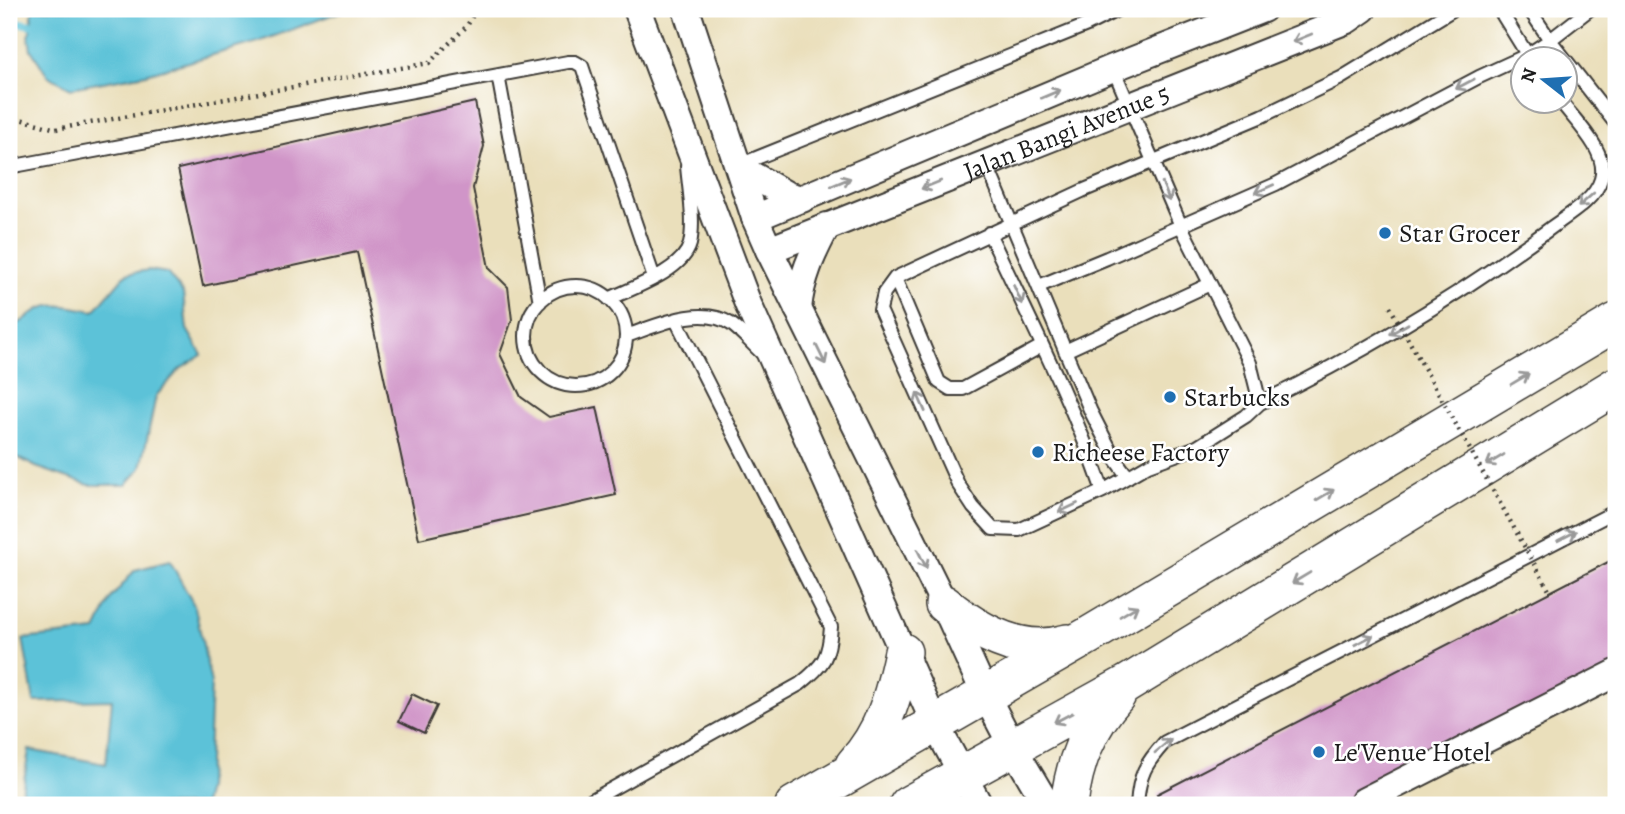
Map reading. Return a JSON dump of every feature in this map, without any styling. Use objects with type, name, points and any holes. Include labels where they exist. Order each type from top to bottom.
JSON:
[{"type":"main road","points":[[794,805],[842,779],[934,722],[1088,636],[1616,321]]},
{"type":"main road","points":[[908,805],[1127,684],[1616,386]]},
{"type":"main road","points":[[944,604],[968,624],[1023,646],[1051,648],[1088,636]]},
{"type":"main road","points":[[842,779],[876,737],[889,711],[903,652]]},
{"type":"main road","points":[[1069,805],[1073,776],[1084,741],[1101,712],[1127,684]]},
{"type":"street","points":[[637,9],[748,304],[934,722],[979,805]]},
{"type":"street","points":[[686,9],[755,218],[769,250],[944,604],[985,694],[1012,746],[1048,805]]},
{"type":"street","name":"Jalan Bangi Avenue 5","points":[[755,218],[1113,68],[1263,9]]},
{"type":"street","name":"Jalan Bangi Avenue 5","points":[[769,250],[1347,20],[1363,9]]},
{"type":"street","points":[[739,166],[787,195],[802,199]]},
{"type":"street","points":[[702,183],[743,245],[748,304]]},
{"type":"street","points":[[743,245],[755,218]]},
{"type":"street","points":[[798,309],[800,289],[810,256],[827,226]]},
{"type":"street","points":[[743,245],[769,250]]},
{"type":"street","points":[[1367,804],[1616,673]]},
{"type":"lane","points":[[739,166],[1087,25],[1119,9]]},
{"type":"lane","points":[[1454,9],[1341,78],[1262,116],[1011,223],[895,278],[884,293],[880,310],[958,484],[973,507],[993,529],[1019,530],[1103,491],[1148,465],[1197,447],[1246,416],[1260,403],[1316,376],[1409,323],[1500,265],[1583,204],[1598,189],[1603,167],[1597,149],[1572,116]]},
{"type":"lane","points":[[1499,9],[1522,46]]},
{"type":"lane","points":[[1530,9],[1550,40],[1616,124]]},
{"type":"lane","points":[[1543,46],[1590,9]]},
{"type":"lane","points":[[9,167],[575,62],[582,66],[654,278]]},
{"type":"lane","points":[[1039,286],[1276,184],[1479,77],[1510,65]]},
{"type":"lane","points":[[1113,68],[1208,285],[1250,363],[1260,403]]},
{"type":"lane","points":[[498,75],[540,302]]},
{"type":"lane","points":[[609,299],[654,278],[681,260],[690,245],[691,216],[683,130]]},
{"type":"lane","points":[[986,163],[1091,412],[1115,459],[1128,477]]},
{"type":"lane","points":[[989,233],[1042,346],[1094,464],[1103,491]]},
{"type":"lane","points":[[895,278],[939,382],[950,388],[963,389],[1042,346]]},
{"type":"lane","points":[[1065,351],[1208,285]]},
{"type":"lane","points":[[582,287],[596,290],[609,299],[624,322],[626,336],[624,352],[616,366],[604,378],[582,386],[558,383],[544,375],[533,363],[527,347],[526,331],[531,315],[540,302],[552,293],[566,288],[582,287]]},
{"type":"lane","points":[[626,336],[676,320],[711,315],[731,324],[776,367]]},
{"type":"lane","points":[[583,805],[800,684],[817,670],[829,653],[831,627],[676,320]]},
{"type":"lane","points":[[1137,805],[1139,781],[1148,761],[1165,742],[1616,511]]},
{"type":"path","points":[[9,116],[56,128],[429,63],[467,26],[475,9]]},
{"type":"path","points":[[1390,307],[1550,592]]},
{"type":"water","points":[[33,9],[348,9],[258,42],[146,74],[71,88],[48,76],[31,50],[29,37]]},
{"type":"water","points":[[149,270],[167,273],[183,293],[187,329],[202,355],[179,370],[156,396],[141,468],[126,485],[89,485],[36,467],[9,453],[9,326],[44,307],[66,306],[94,311],[126,274]]},
{"type":"water","points":[[170,561],[195,607],[211,683],[207,788],[203,805],[20,805],[29,750],[106,764],[112,700],[34,702],[23,639],[96,631],[111,598],[135,570]]},
{"type":"building","points":[[475,102],[484,146],[473,188],[489,268],[508,287],[512,320],[500,354],[521,397],[549,417],[597,407],[616,495],[419,539],[357,252],[203,286],[178,169]]},
{"type":"building","points":[[1616,558],[1616,665],[1343,805],[1163,805],[1157,794]]},
{"type":"building","points":[[412,694],[437,706],[424,733],[399,721]]},
{"type":"waterway","points":[[9,21],[32,25]]},
{"type":"place","name":"Star Grocer","points":[[1385,233]]},
{"type":"place","name":"Starbucks","points":[[1170,397]]},
{"type":"place","name":"Richeese Factory","points":[[1038,452]]},
{"type":"place","name":"Le'Venue Hotel","points":[[1319,752]]}]
